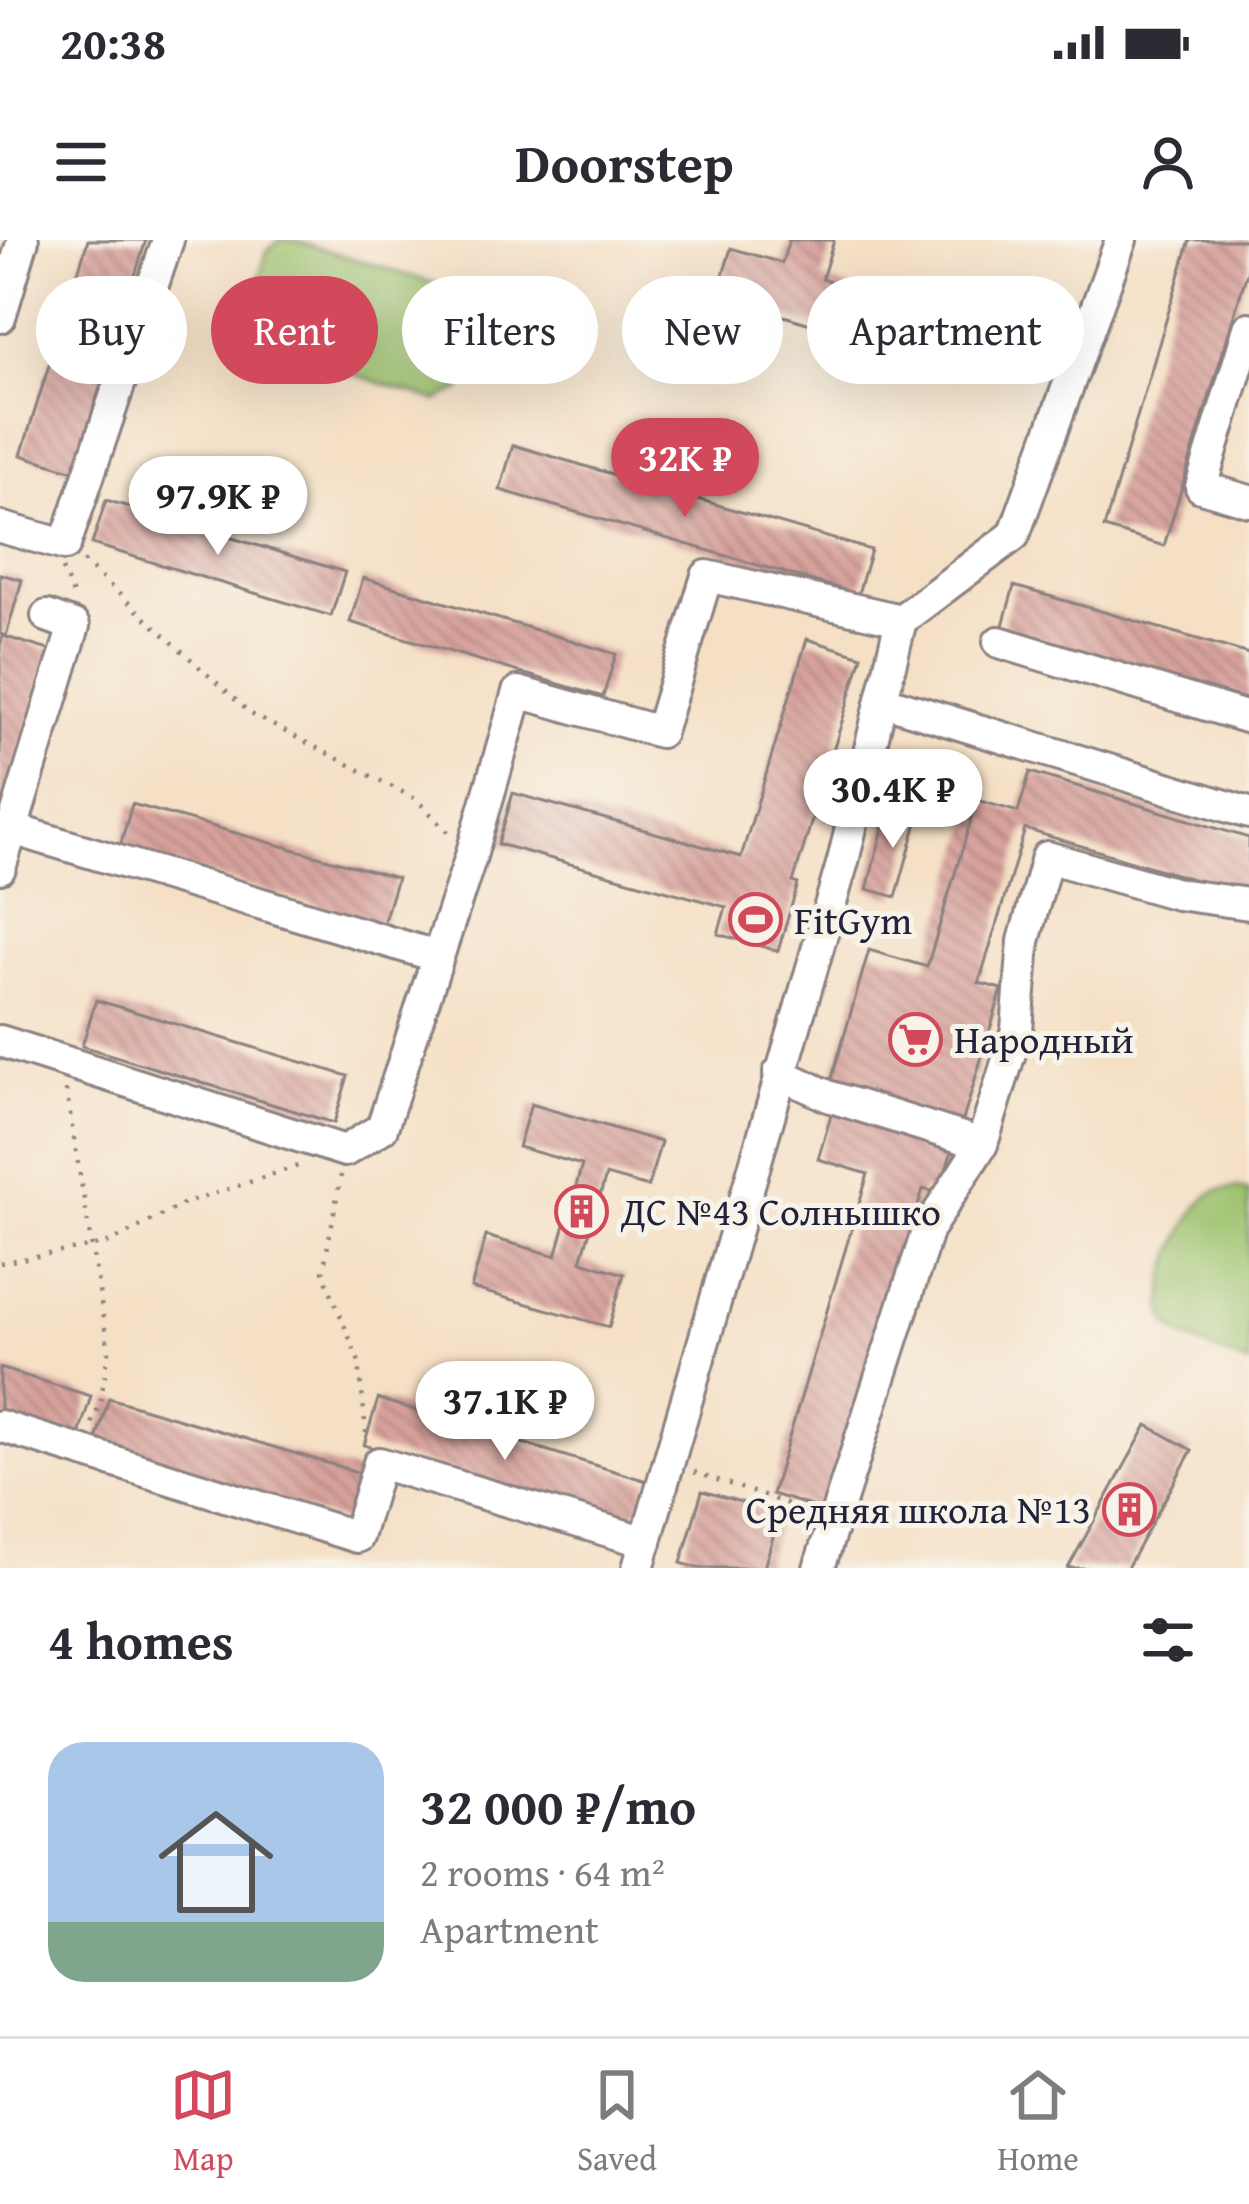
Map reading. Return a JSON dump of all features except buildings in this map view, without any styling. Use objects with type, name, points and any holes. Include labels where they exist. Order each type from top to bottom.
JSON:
[{"type":"street","points":[[0,317],[23,240]]},
{"type":"street","points":[[0,526],[65,545],[167,240]]},
{"type":"street","points":[[0,1426],[357,1537],[379,1463],[642,1555],[843,861],[901,620],[1014,535],[1121,240]]},
{"type":"street","points":[[1249,328],[1201,487],[1249,501]]},
{"type":"street","points":[[0,1042],[345,1150],[382,1128],[472,856],[518,692],[660,732],[707,576],[901,620]]},
{"type":"street","points":[[0,868],[60,621]]},
{"type":"street","points":[[999,642],[1249,718]]},
{"type":"street","points":[[884,701],[1249,813]]},
{"type":"street","points":[[12,829],[436,956]]},
{"type":"street","points":[[819,1568],[928,1229],[982,1144],[1016,1030],[1024,941],[1047,857],[1177,894],[1249,904]]},
{"type":"street","points":[[779,1072],[828,1096],[982,1144]]},
{"type":"path","points":[[60,621],[76,601],[62,570],[65,545]]},
{"type":"path","points":[[65,545],[251,714],[416,799],[472,856]]},
{"type":"path","points":[[62,1061],[109,1352],[100,1403],[81,1451]]},
{"type":"path","points":[[0,1263],[109,1243],[183,1204],[345,1150],[323,1272],[359,1362],[366,1439],[379,1463]]},
{"type":"path","points":[[668,1463],[836,1520]]},
{"type":"green space","points":[[280,240],[293,240],[411,276],[402,276],[402,384],[463,384],[461,389],[437,401],[378,382],[378,276],[260,276],[267,251]]},
{"type":"green space","points":[[1239,1188],[1249,1192],[1249,1365],[1172,1328],[1163,1299],[1172,1258],[1201,1203],[1212,1193]]},
{"type":"place","name":"FitGym","points":[[755,920]]},
{"type":"place","name":"Народный","points":[[915,1039]]},
{"type":"place","name":"ДС №43 Солнышко","points":[[582,1211]]},
{"type":"place","name":"Средняя школа №13","points":[[1130,1509]]}]
